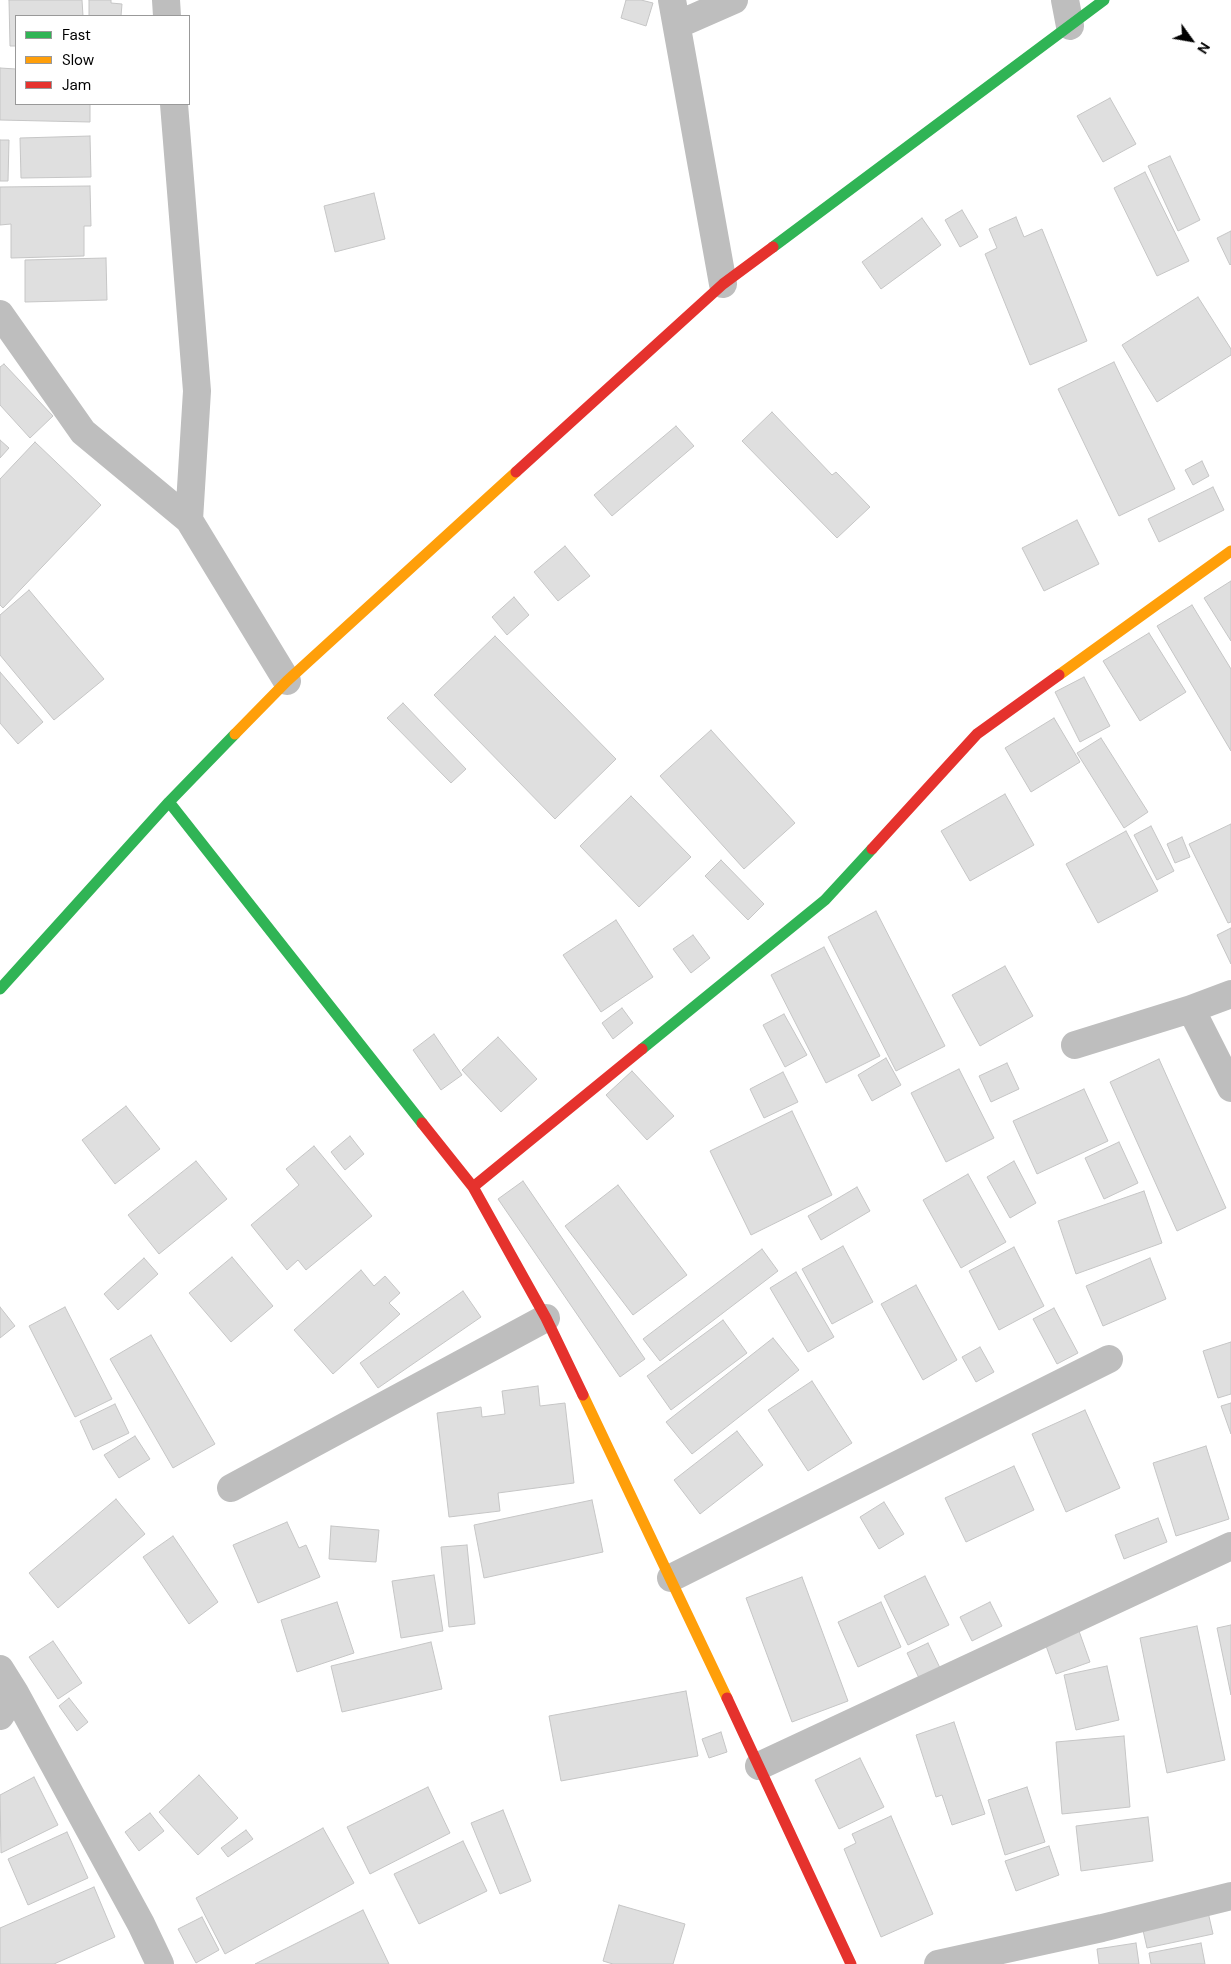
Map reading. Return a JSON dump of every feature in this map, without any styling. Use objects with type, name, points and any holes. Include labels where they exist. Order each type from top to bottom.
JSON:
[{"type":"street","points":[[166,0],[167,15]]},
{"type":"street","points":[[723,284],[674,13],[734,0]]},
{"type":"street","points":[[0,988],[169,802],[287,681],[723,284],[1068,13],[1104,0]]},
{"type":"street","points":[[174,105],[197,391],[189,520]]},
{"type":"street","points":[[0,314],[83,432],[189,520],[287,681]]},
{"type":"street","points":[[473,1187],[825,900],[977,734],[1231,551]]},
{"type":"street","points":[[169,802],[473,1187],[546,1318],[672,1578],[851,1964]]},
{"type":"street","points":[[1075,1045],[1231,994]]},
{"type":"street","points":[[1192,1008],[1231,1088]]},
{"type":"street","points":[[231,1488],[546,1318]]},
{"type":"street","points":[[672,1578],[1109,1359]]},
{"type":"street","points":[[759,1766],[1231,1546]]},
{"type":"street","points":[[0,1669],[15,1692],[141,1924],[160,1964]]},
{"type":"street","points":[[0,1716],[15,1692]]},
{"type":"street","points":[[938,1964],[1102,1928],[1231,1896]]},
{"type":"building","points":[[9,0],[82,0],[83,15],[15,15],[15,46],[10,46]]},
{"type":"building","points":[[89,0],[111,0],[111,3],[122,4],[121,15],[89,15]]},
{"type":"building","points":[[626,0],[641,0],[653,3],[646,26],[621,18]]},
{"type":"building","points":[[0,68],[15,69],[15,105],[90,105],[90,122],[0,120]]},
{"type":"building","points":[[1110,98],[1136,144],[1103,162],[1077,116]]},
{"type":"building","points":[[90,136],[91,177],[21,178],[20,138]]},
{"type":"building","points":[[0,140],[9,140],[8,181],[0,181]]},
{"type":"building","points":[[1170,156],[1200,220],[1178,231],[1148,166]]},
{"type":"building","points":[[1145,172],[1189,261],[1157,276],[1114,188]]},
{"type":"building","points":[[90,186],[91,226],[84,226],[84,256],[11,258],[11,224],[0,225],[0,187]]},
{"type":"building","points":[[374,193],[385,239],[335,252],[324,206]]},
{"type":"building","points":[[962,210],[978,237],[960,247],[945,220]]},
{"type":"building","points":[[1016,217],[1024,237],[1042,229],[1087,341],[1030,365],[985,254],[997,248],[989,229]]},
{"type":"building","points":[[922,218],[941,245],[881,289],[862,262]]},
{"type":"building","points":[[1231,231],[1231,264],[1230,265],[1217,238]]},
{"type":"building","points":[[106,258],[107,300],[25,302],[25,260]]},
{"type":"building","points":[[1198,297],[1231,349],[1231,355],[1157,402],[1122,345]]},
{"type":"building","points":[[1114,362],[1175,489],[1119,516],[1058,389]]},
{"type":"building","points":[[4,364],[53,416],[30,438],[0,405],[0,367]]},
{"type":"building","points":[[772,412],[832,475],[836,472],[870,507],[837,538],[742,441]]},
{"type":"building","points":[[676,426],[694,446],[612,516],[594,495]]},
{"type":"building","points":[[0,440],[9,448],[0,458]]},
{"type":"building","points":[[35,442],[101,505],[3,608],[0,605],[0,479]]},
{"type":"building","points":[[1202,461],[1209,476],[1193,485],[1185,470]]},
{"type":"building","points":[[1213,487],[1224,510],[1159,542],[1148,519]]},
{"type":"building","points":[[1077,520],[1099,564],[1044,591],[1022,548]]},
{"type":"building","points":[[565,546],[590,576],[558,601],[534,572]]},
{"type":"building","points":[[1231,581],[1231,641],[1204,598]]},
{"type":"building","points":[[29,590],[104,679],[54,720],[0,655],[0,615]]},
{"type":"building","points":[[514,597],[529,615],[507,635],[492,617]]},
{"type":"building","points":[[1192,605],[1231,669],[1231,751],[1157,626]]},
{"type":"building","points":[[1149,633],[1186,692],[1140,721],[1103,661]]},
{"type":"building","points":[[495,636],[616,759],[555,819],[434,695]]},
{"type":"building","points":[[0,672],[43,722],[18,744],[0,723]]},
{"type":"building","points":[[1084,677],[1110,726],[1080,742],[1055,692]]},
{"type":"building","points":[[403,703],[466,769],[451,783],[387,718]]},
{"type":"building","points":[[1054,718],[1080,762],[1031,792],[1005,748]]},
{"type":"building","points":[[711,730],[795,823],[744,869],[660,776]]},
{"type":"building","points":[[1101,738],[1148,812],[1124,828],[1077,753]]},
{"type":"building","points":[[1005,794],[1034,845],[970,881],[941,831]]},
{"type":"building","points":[[631,796],[691,857],[639,907],[580,846]]},
{"type":"building","points":[[1231,824],[1231,922],[1228,923],[1189,844]]},
{"type":"building","points":[[1151,826],[1174,871],[1157,880],[1134,835]]},
{"type":"building","points":[[1126,831],[1158,891],[1098,923],[1066,864]]},
{"type":"building","points":[[1182,837],[1190,857],[1175,863],[1167,844]]},
{"type":"building","points":[[721,860],[764,904],[748,920],[705,876]]},
{"type":"building","points":[[876,911],[945,1046],[896,1071],[828,937]]},
{"type":"building","points":[[616,920],[653,977],[601,1012],[563,955]]},
{"type":"building","points":[[1231,928],[1231,964],[1217,935]]},
{"type":"building","points":[[693,935],[710,958],[691,973],[673,949]]},
{"type":"building","points":[[824,947],[880,1056],[826,1083],[771,975]]},
{"type":"building","points":[[1005,966],[1033,1016],[980,1046],[952,995]]},
{"type":"building","points":[[622,1008],[633,1023],[613,1039],[602,1023]]},
{"type":"building","points":[[784,1014],[807,1055],[785,1067],[763,1025]]},
{"type":"building","points":[[434,1034],[462,1075],[441,1090],[413,1050]]},
{"type":"building","points":[[498,1037],[537,1079],[501,1112],[462,1070]]},
{"type":"building","points":[[886,1058],[901,1085],[872,1101],[858,1075]]},
{"type":"building","points":[[1159,1059],[1226,1208],[1177,1231],[1110,1082]]},
{"type":"building","points":[[1007,1063],[1019,1089],[991,1102],[979,1076]]},
{"type":"building","points":[[959,1069],[994,1138],[946,1162],[911,1093]]},
{"type":"building","points":[[632,1071],[674,1116],[647,1140],[606,1095]]},
{"type":"building","points":[[783,1072],[798,1102],[764,1118],[750,1089]]},
{"type":"building","points":[[1084,1089],[1108,1141],[1037,1174],[1013,1121]]},
{"type":"building","points":[[126,1106],[160,1149],[115,1184],[82,1140]]},
{"type":"building","points":[[792,1111],[832,1195],[751,1235],[710,1151]]},
{"type":"building","points":[[350,1136],[364,1154],[345,1170],[331,1152]]},
{"type":"building","points":[[1119,1142],[1138,1183],[1104,1199],[1085,1158]]},
{"type":"building","points":[[314,1146],[372,1216],[306,1270],[298,1260],[287,1270],[251,1225],[299,1185],[286,1169]]},
{"type":"building","points":[[196,1161],[227,1199],[159,1254],[128,1215]]},
{"type":"building","points":[[1014,1161],[1036,1203],[1010,1218],[987,1177]]},
{"type":"building","points":[[968,1174],[1006,1242],[961,1268],[923,1200]]},
{"type":"building","points":[[523,1181],[645,1359],[620,1377],[498,1199]]},
{"type":"building","points":[[618,1185],[687,1275],[633,1315],[565,1226]]},
{"type":"building","points":[[857,1187],[870,1211],[821,1240],[808,1216]]},
{"type":"building","points":[[1144,1191],[1162,1243],[1076,1274],[1058,1221]]},
{"type":"building","points":[[843,1246],[873,1302],[832,1324],[802,1269]]},
{"type":"building","points":[[1014,1247],[1044,1306],[999,1330],[969,1271]]},
{"type":"building","points":[[762,1249],[778,1271],[660,1361],[643,1339]]},
{"type":"building","points":[[232,1257],[273,1306],[231,1342],[189,1293]]},
{"type":"building","points":[[144,1258],[158,1274],[118,1310],[104,1294]]},
{"type":"building","points":[[1150,1258],[1166,1299],[1103,1326],[1086,1286]]},
{"type":"building","points":[[361,1270],[374,1286],[385,1276],[400,1293],[389,1303],[400,1314],[333,1374],[294,1330]]},
{"type":"building","points":[[796,1272],[834,1337],[808,1352],[770,1288]]},
{"type":"building","points":[[916,1285],[957,1360],[923,1380],[881,1304]]},
{"type":"building","points":[[463,1291],[481,1317],[378,1388],[360,1363]]},
{"type":"building","points":[[0,1307],[15,1326],[0,1338]]},
{"type":"building","points":[[65,1307],[112,1399],[75,1417],[29,1326]]},
{"type":"building","points":[[1054,1308],[1078,1353],[1057,1364],[1033,1319]]},
{"type":"building","points":[[723,1320],[747,1353],[671,1410],[647,1376]]},
{"type":"building","points":[[151,1335],[215,1444],[173,1468],[110,1359]]},
{"type":"building","points":[[773,1338],[799,1370],[692,1454],[666,1422]]},
{"type":"building","points":[[1231,1342],[1231,1394],[1218,1398],[1203,1351]]},
{"type":"building","points":[[980,1347],[994,1372],[976,1382],[962,1357]]},
{"type":"building","points":[[812,1381],[852,1443],[808,1471],[768,1410]]},
{"type":"building","points":[[538,1386],[540,1406],[565,1403],[574,1483],[498,1493],[500,1511],[449,1517],[437,1413],[481,1407],[482,1417],[505,1414],[502,1391]]},
{"type":"building","points":[[1231,1403],[1231,1434],[1221,1406]]},
{"type":"building","points":[[115,1404],[129,1433],[93,1450],[80,1421]]},
{"type":"building","points":[[1085,1410],[1120,1488],[1066,1512],[1032,1434]]},
{"type":"building","points":[[737,1431],[763,1465],[700,1514],[674,1480]]},
{"type":"building","points":[[135,1436],[150,1459],[119,1478],[104,1455]]},
{"type":"building","points":[[1206,1446],[1229,1519],[1176,1536],[1153,1463]]},
{"type":"building","points":[[1014,1466],[1034,1510],[966,1542],[945,1498]]},
{"type":"building","points":[[116,1499],[145,1534],[58,1608],[29,1573]]},
{"type":"building","points":[[592,1500],[603,1552],[484,1578],[474,1525]]},
{"type":"building","points":[[884,1502],[904,1534],[879,1549],[860,1517]]},
{"type":"building","points":[[1158,1518],[1167,1542],[1124,1559],[1115,1535]]},
{"type":"building","points":[[287,1522],[299,1548],[306,1545],[320,1577],[258,1603],[233,1545]]},
{"type":"building","points":[[331,1526],[379,1530],[376,1562],[329,1559]]},
{"type":"building","points":[[173,1536],[218,1602],[189,1624],[143,1557]]},
{"type":"building","points":[[467,1545],[475,1624],[449,1627],[441,1547]]},
{"type":"building","points":[[434,1575],[443,1631],[401,1638],[392,1581]]},
{"type":"building","points":[[925,1576],[949,1625],[908,1645],[884,1596]]},
{"type":"building","points":[[802,1577],[848,1701],[792,1722],[746,1598]]},
{"type":"building","points":[[337,1602],[354,1653],[297,1672],[281,1620]]},
{"type":"building","points":[[881,1602],[901,1647],[858,1667],[838,1622]]},
{"type":"building","points":[[990,1602],[1002,1626],[972,1641],[960,1617]]},
{"type":"building","points":[[1231,1625],[1231,1695],[1217,1628]]},
{"type":"building","points":[[1197,1626],[1225,1760],[1167,1773],[1140,1638]]},
{"type":"building","points":[[1079,1631],[1090,1662],[1056,1674],[1045,1643]]},
{"type":"building","points":[[53,1641],[82,1683],[58,1699],[29,1657]]},
{"type":"building","points":[[431,1642],[442,1689],[342,1712],[331,1666]]},
{"type":"building","points":[[928,1643],[941,1670],[920,1680],[907,1653]]},
{"type":"building","points":[[1107,1666],[1119,1720],[1076,1730],[1064,1675]]},
{"type":"building","points":[[686,1691],[698,1756],[561,1781],[549,1716]]},
{"type":"building","points":[[69,1698],[88,1722],[77,1731],[59,1706]]},
{"type":"building","points":[[954,1722],[985,1814],[952,1825],[942,1795],[936,1797],[916,1735]]},
{"type":"building","points":[[721,1732],[727,1752],[709,1758],[702,1739]]},
{"type":"building","points":[[1124,1736],[1130,1807],[1062,1814],[1056,1742]]},
{"type":"building","points":[[860,1758],[884,1807],[839,1829],[815,1780]]},
{"type":"building","points":[[199,1775],[238,1818],[198,1855],[159,1812]]},
{"type":"building","points":[[34,1777],[58,1825],[1,1853],[0,1795]]},
{"type":"building","points":[[428,1787],[450,1833],[370,1874],[347,1827]]},
{"type":"building","points":[[1027,1787],[1045,1842],[1005,1855],[988,1800]]},
{"type":"building","points":[[503,1810],[531,1881],[500,1894],[471,1823]]},
{"type":"building","points":[[150,1813],[164,1831],[139,1851],[125,1832]]},
{"type":"building","points":[[891,1816],[933,1914],[881,1937],[844,1849],[856,1843],[852,1834]]},
{"type":"building","points":[[1148,1817],[1153,1861],[1081,1871],[1076,1826]]},
{"type":"building","points":[[323,1828],[354,1883],[225,1954],[196,1898]]},
{"type":"building","points":[[246,1830],[253,1839],[228,1857],[221,1848]]},
{"type":"building","points":[[67,1832],[88,1878],[28,1905],[8,1859]]},
{"type":"building","points":[[463,1841],[487,1891],[419,1924],[394,1874]]},
{"type":"building","points":[[1049,1846],[1059,1875],[1016,1891],[1005,1861]]},
{"type":"building","points":[[94,1887],[115,1937],[54,1964],[0,1964],[0,1928]]},
{"type":"building","points":[[619,1905],[685,1924],[673,1964],[613,1964],[603,1961]]},
{"type":"building","points":[[363,1910],[389,1964],[255,1964]]},
{"type":"building","points":[[1208,1912],[1213,1934],[1147,1948],[1142,1926]]},
{"type":"building","points":[[202,1917],[219,1950],[196,1963],[178,1929]]},
{"type":"building","points":[[1136,1943],[1139,1964],[1099,1964],[1097,1949]]},
{"type":"building","points":[[1201,1943],[1205,1964],[1151,1964],[1149,1953]]},
{"type":"traffic: fast","points":[[773,247],[1104,0]]},
{"type":"traffic: fast","points":[[0,989],[169,802],[235,734]]},
{"type":"traffic: fast","points":[[169,802],[422,1123]]},
{"type":"traffic: fast","points":[[642,1049],[825,900],[872,849]]},
{"type":"traffic: slow","points":[[235,734],[287,681],[516,472]]},
{"type":"traffic: slow","points":[[1059,675],[1231,551]]},
{"type":"traffic: slow","points":[[583,1395],[727,1698]]},
{"type":"traffic: jam","points":[[516,472],[723,284],[773,247]]},
{"type":"traffic: jam","points":[[872,849],[977,734],[1059,675]]},
{"type":"traffic: jam","points":[[473,1187],[642,1049]]},
{"type":"traffic: jam","points":[[422,1123],[473,1187],[546,1318],[583,1395]]},
{"type":"traffic: jam","points":[[727,1698],[851,1964]]}]
